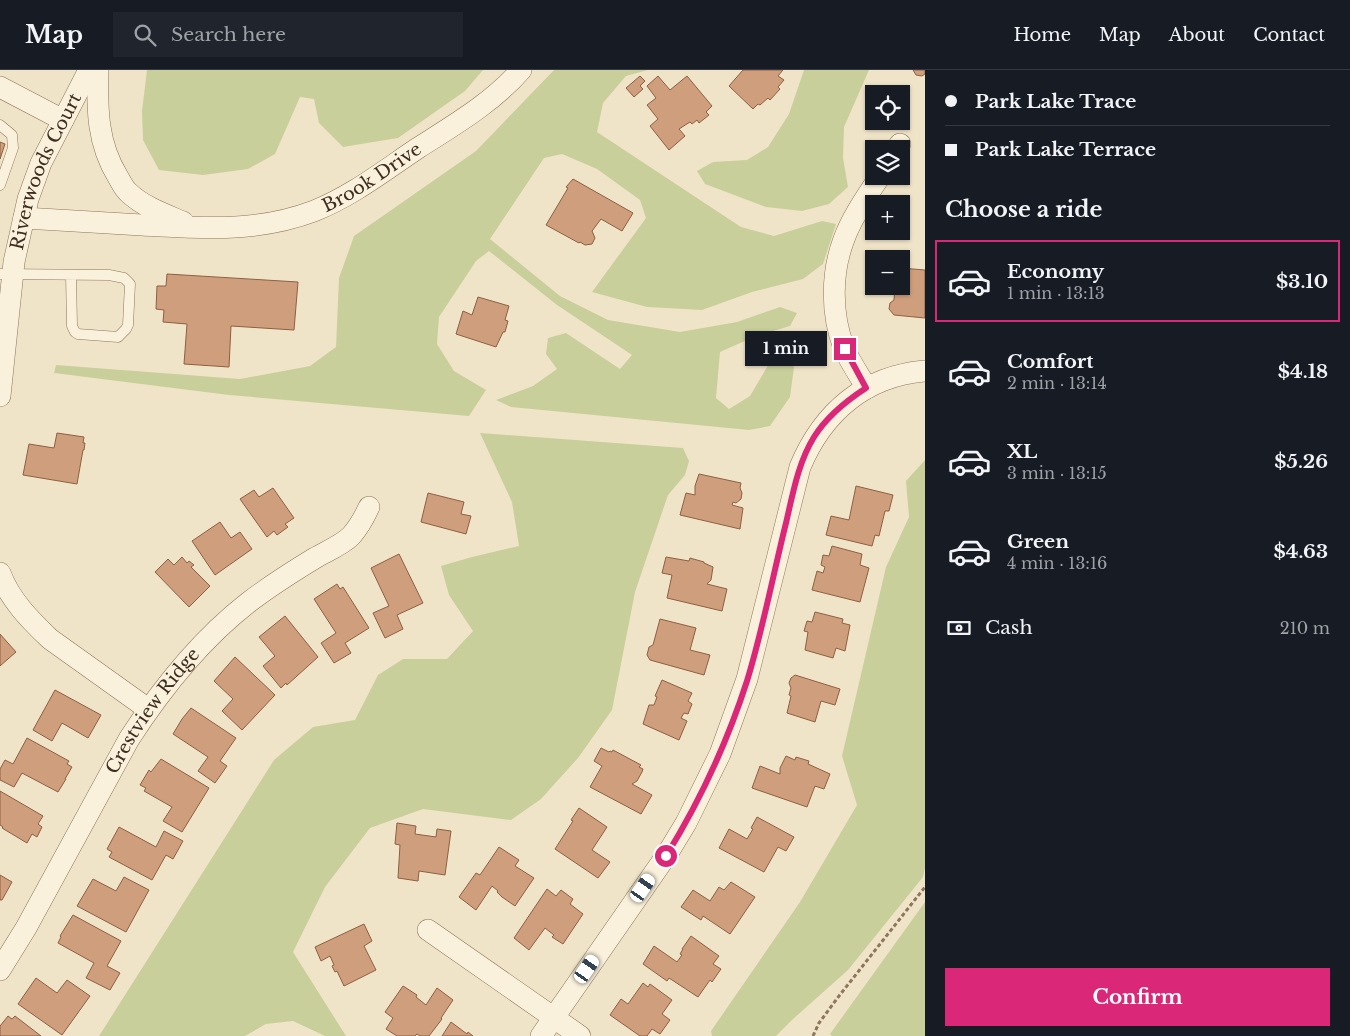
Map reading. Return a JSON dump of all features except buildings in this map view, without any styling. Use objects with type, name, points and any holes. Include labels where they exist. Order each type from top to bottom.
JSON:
[{"type":"street","name":"Riverwoods Court","points":[[0,396],[6,274],[24,218],[28,199],[41,163],[89,70]]},
{"type":"street","name":"Brook Drive","points":[[98,70],[97,108],[101,138],[112,168],[122,184],[128,192],[149,208],[197,228]]},
{"type":"street","name":"Brook Drive","points":[[24,218],[197,228],[244,227],[278,221],[314,211],[343,198],[478,109],[521,70]]},
{"type":"street","points":[[0,87],[63,120]]},
{"type":"street","points":[[866,388],[845,349],[839,332],[834,284],[836,268],[844,239],[856,213],[874,185]]},
{"type":"street","points":[[541,1036],[666,856],[704,789],[724,744],[747,679],[800,467],[811,443],[826,421],[838,408],[866,388],[904,374],[925,371]]},
{"type":"street","name":"Crestview Ridge","points":[[0,970],[26,928],[129,739],[148,710],[194,652],[221,626],[278,581],[349,538],[362,524],[369,508]]},
{"type":"street","points":[[0,573],[22,611],[50,639],[148,710]]},
{"type":"street","points":[[428,930],[580,1036]]},
{"type":"lane","points":[[0,125],[12,135],[13,148],[0,185]]},
{"type":"lane","points":[[6,274],[109,274],[124,278],[130,284],[128,325],[118,337],[78,334],[75,332],[72,326],[72,275]]},
{"type":"path","points":[[813,1036],[819,1023],[839,996],[925,887]]},
{"type":"green space","points":[[147,70],[483,70],[465,91],[398,138],[343,147],[319,123],[314,99],[300,97],[275,154],[248,169],[203,175],[159,170],[143,140],[142,111]]},
{"type":"green space","points":[[554,70],[648,70],[626,76],[603,103],[597,132],[741,227],[774,236],[822,221],[836,224],[823,264],[803,279],[752,292],[702,310],[647,307],[592,292],[646,218],[640,200],[597,169],[562,154],[544,158],[490,239],[560,296],[608,320],[680,332],[737,322],[780,307],[797,313],[790,326],[756,336],[720,352],[716,398],[729,409],[750,396],[770,362],[782,353],[794,367],[790,397],[770,426],[749,430],[511,407],[496,400],[533,386],[557,369],[546,354],[548,338],[566,333],[620,369],[632,355],[557,305],[489,251],[476,261],[439,317],[437,344],[454,371],[486,390],[469,416],[229,395],[54,373],[56,365],[240,379],[310,366],[336,347],[339,278],[354,236],[476,151]]},
{"type":"green space","points":[[804,70],[869,70],[844,127],[843,158],[848,187],[829,204],[802,211],[766,207],[705,184],[697,171],[713,162],[747,160],[768,147],[789,114]]},
{"type":"green space","points":[[480,433],[683,448],[689,461],[685,475],[668,495],[635,592],[612,710],[578,758],[541,799],[511,820],[423,809],[370,828],[325,887],[293,952],[346,1036],[325,1036],[293,1021],[266,1024],[245,1036],[99,1036],[274,760],[313,727],[355,720],[378,675],[403,659],[447,659],[473,631],[449,595],[441,566],[519,546],[512,502]]},
{"type":"green space","points":[[925,460],[925,868],[923,877],[848,970],[776,1036],[712,1036],[711,1031],[800,902],[857,805],[842,756],[886,567],[909,517],[906,481]]},
{"type":"green space","points":[[925,902],[925,1036],[832,1036],[830,1034]]},
{"type":"route","points":[[666,856],[704,789],[735,717],[747,679],[795,484],[806,451],[815,435],[838,408],[866,388],[845,349]]}]
